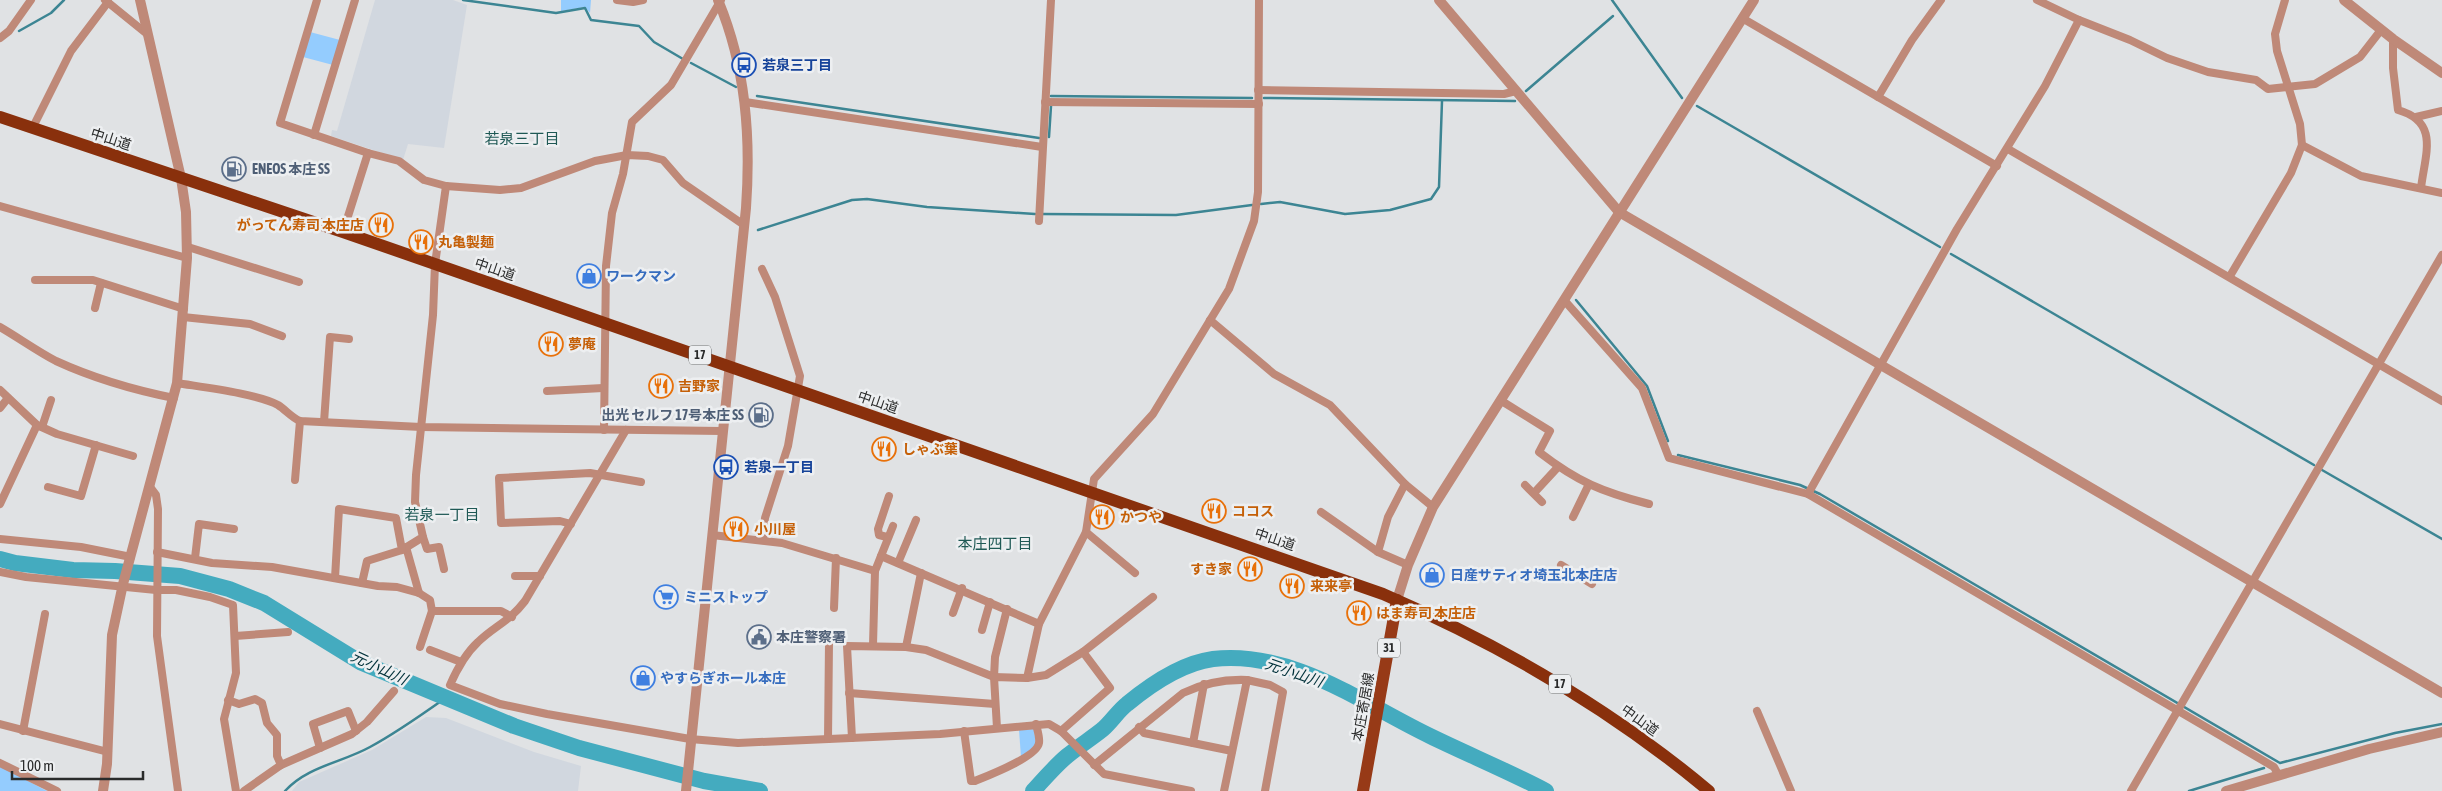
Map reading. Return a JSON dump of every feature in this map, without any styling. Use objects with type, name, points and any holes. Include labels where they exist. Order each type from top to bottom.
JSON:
[{"type":"highway","name":"中山道","points":[[0,117],[605,322],[1092,491],[1397,600],[1477,638],[1554,680],[1640,736],[1710,791]]},
{"type":"main road","name":"本庄寄居線","points":[[1363,791],[1397,600]]},
{"type":"street","points":[[0,38],[9,30],[31,0]]},
{"type":"street","points":[[103,791],[108,752],[110,658],[115,619],[177,383],[188,247],[181,178],[140,0]]},
{"type":"street","points":[[317,0],[280,123],[368,153],[399,161],[424,180],[446,186],[500,190],[522,188],[595,160],[627,155],[648,156],[663,160],[683,184],[744,225]]},
{"type":"street","points":[[314,135],[355,0]]},
{"type":"street","points":[[617,0],[633,2],[643,0]]},
{"type":"street","points":[[1039,221],[1051,0]]},
{"type":"street","points":[[1027,678],[1039,624],[1086,532],[1094,479],[1153,414],[1229,289],[1254,221],[1258,192],[1259,0]]},
{"type":"street","points":[[1439,0],[1619,212],[1879,366],[2442,693]]},
{"type":"street","points":[[1397,600],[1408,565],[1433,508],[1754,0]]},
{"type":"street","points":[[1878,96],[1912,40],[1941,0]]},
{"type":"street","points":[[2037,0],[2167,58],[2208,72],[2256,80],[2268,89],[2315,84],[2328,74],[2340,70],[2360,57],[2381,30]]},
{"type":"street","points":[[2230,276],[2291,173],[2302,145],[2300,124],[2277,51],[2275,34],[2285,0]]},
{"type":"street","points":[[2344,0],[2393,39],[2442,73]]},
{"type":"street","points":[[32,129],[71,51],[107,1],[147,34]]},
{"type":"street","points":[[687,789],[690,739],[744,225],[749,159],[745,102],[734,49],[719,1]]},
{"type":"street","points":[[604,430],[603,388],[606,266],[612,213],[627,155],[632,122],[671,85],[682,70],[719,1]]},
{"type":"street","points":[[1742,18],[1998,166]]},
{"type":"street","points":[[1808,494],[1957,229],[1998,166],[2045,86],[2079,20]]},
{"type":"street","points":[[0,25],[9,30]]},
{"type":"street","points":[[2393,39],[2393,68],[2398,110],[2416,117],[2427,133],[2421,188]]},
{"type":"street","points":[[1258,90],[1504,94],[1516,91]]},
{"type":"street","points":[[745,102],[1042,147]]},
{"type":"street","points":[[1045,102],[1259,104]]},
{"type":"street","points":[[2416,117],[2442,111]]},
{"type":"street","points":[[2302,145],[2360,176],[2442,193]]},
{"type":"street","points":[[2008,149],[2230,276],[2442,401]]},
{"type":"street","points":[[342,232],[368,153]]},
{"type":"street","points":[[444,568],[439,547],[426,549],[415,502],[433,315],[435,264],[446,186]]},
{"type":"street","points":[[0,206],[187,258]]},
{"type":"street","points":[[188,247],[299,282]]},
{"type":"street","points":[[2131,791],[2442,255]]},
{"type":"street","points":[[762,269],[775,297],[800,370],[788,446],[765,518],[763,540]]},
{"type":"street","points":[[35,280],[93,280],[183,313],[250,324],[282,336]]},
{"type":"street","points":[[95,308],[101,283]]},
{"type":"street","points":[[1564,300],[1642,388],[1669,458],[1808,494],[2274,767],[2279,776]]},
{"type":"street","points":[[1210,320],[1274,374],[1330,405],[1405,484],[1433,508]]},
{"type":"street","points":[[0,327],[55,360],[90,375],[148,393],[174,398]]},
{"type":"street","points":[[324,422],[330,337],[349,339]]},
{"type":"street","points":[[177,383],[247,396],[277,405],[291,417],[300,421],[421,427],[722,431]]},
{"type":"street","points":[[547,391],[603,388]]},
{"type":"street","points":[[0,390],[39,426],[58,434],[133,456]]},
{"type":"street","points":[[0,408],[8,398]]},
{"type":"street","points":[[0,504],[3,487],[39,426],[51,400]]},
{"type":"street","points":[[1500,400],[1550,431],[1539,452],[1558,467],[1606,493],[1650,504]]},
{"type":"street","points":[[295,480],[300,421]]},
{"type":"street","points":[[626,430],[525,601],[512,617],[479,640],[461,662],[450,685],[500,704],[690,739],[757,744],[940,734],[1049,724],[1061,730],[1094,766],[1104,774],[1192,791]]},
{"type":"street","points":[[48,487],[81,496],[96,445]]},
{"type":"street","points":[[1534,494],[1558,467]]},
{"type":"street","points":[[571,524],[560,521],[501,523],[498,478],[590,473],[641,482]]},
{"type":"street","points":[[1378,552],[1388,517],[1405,484]]},
{"type":"street","points":[[1524,484],[1542,502]]},
{"type":"street","points":[[1573,517],[1588,484]]},
{"type":"street","points":[[150,487],[156,495],[158,509],[156,561],[157,636],[178,791]]},
{"type":"street","points":[[888,537],[879,535],[878,529],[889,496]]},
{"type":"street","points":[[335,578],[339,509],[396,518],[419,593]]},
{"type":"street","points":[[1321,512],[1378,552],[1408,565]]},
{"type":"street","points":[[898,563],[916,520]]},
{"type":"street","points":[[194,558],[198,524],[234,529]]},
{"type":"street","points":[[873,645],[875,571],[893,526]]},
{"type":"street","points":[[1086,532],[1135,574]]},
{"type":"street","points":[[712,535],[782,543],[875,571]]},
{"type":"street","points":[[362,583],[367,561],[404,548],[423,537]]},
{"type":"street","points":[[0,538],[81,547],[130,558]]},
{"type":"street","points":[[157,552],[212,563],[272,567],[378,586],[397,587],[419,593],[430,600],[432,611],[420,647]]},
{"type":"street","points":[[881,556],[962,588],[1039,624]]},
{"type":"street","points":[[834,608],[836,558]]},
{"type":"street","points":[[1561,565],[1592,584]]},
{"type":"street","points":[[0,572],[26,577],[189,592],[229,603],[233,606],[236,673],[224,719],[236,791]]},
{"type":"street","points":[[906,647],[921,573]]},
{"type":"street","points":[[515,576],[540,576]]},
{"type":"street","points":[[953,613],[962,588]]},
{"type":"street","points":[[852,738],[848,646],[873,645],[926,650],[994,677],[1027,678],[1046,675],[1083,652],[1154,597]]},
{"type":"street","points":[[982,630],[990,602]]},
{"type":"street","points":[[997,728],[994,677],[995,658],[1007,609]]},
{"type":"street","points":[[432,611],[501,611],[512,617]]},
{"type":"street","points":[[23,731],[45,614]]},
{"type":"street","points":[[235,636],[288,632]]},
{"type":"street","points":[[828,739],[829,643]]},
{"type":"street","points":[[430,650],[461,662]]},
{"type":"street","points":[[1061,730],[1110,688],[1083,652]]},
{"type":"street","points":[[1094,766],[1138,727],[1182,693],[1204,684],[1231,679],[1247,680],[1270,685],[1283,692],[1265,791]]},
{"type":"street","points":[[1224,791],[1247,680]]},
{"type":"street","points":[[1193,743],[1204,684]]},
{"type":"street","points":[[244,791],[281,765],[356,731],[394,690]]},
{"type":"street","points":[[849,693],[996,704]]},
{"type":"street","points":[[228,700],[239,704],[254,698],[262,703],[267,723],[277,735],[277,756],[281,765]]},
{"type":"street","points":[[320,748],[313,724],[348,711],[356,731]]},
{"type":"street","points":[[1757,711],[1791,791]]},
{"type":"street","points":[[0,724],[108,752]]},
{"type":"street","points":[[964,731],[970,781],[975,781],[1021,760],[1037,747],[1039,744],[1036,724]]},
{"type":"street","points":[[1138,727],[1144,733],[1232,751]]},
{"type":"street","points":[[2226,791],[2244,788],[2394,742],[2442,732]]},
{"type":"street","points":[[0,764],[57,791]]},
{"type":"shaded area","points":[[375,0],[453,0],[467,5],[444,148],[408,144],[403,160],[331,136],[332,130],[337,131]]},
{"type":"shaded area","points":[[561,0],[591,0],[590,13],[585,7],[561,11]]},
{"type":"shaded area","points":[[310,32],[340,40],[333,65],[303,57]]},
{"type":"shaded area","points":[[426,717],[446,718],[534,752],[581,766],[578,791],[292,791],[299,782],[372,750]]},
{"type":"shaded area","points":[[1034,729],[1036,745],[1021,757],[1019,730]]},
{"type":"shaded area","points":[[0,766],[45,790],[48,791],[0,791]]},
{"type":"waterway","points":[[19,31],[51,13],[64,0]]},
{"type":"waterway","points":[[463,0],[556,13],[585,8],[591,20],[639,26],[654,42],[683,59]]},
{"type":"waterway","points":[[1612,0],[1682,98]]},
{"type":"waterway","points":[[1526,91],[1613,16]]},
{"type":"waterway","points":[[691,63],[736,87]]},
{"type":"waterway","points":[[757,96],[1039,138]]},
{"type":"waterway","points":[[1051,96],[1252,98]]},
{"type":"waterway","points":[[1264,98],[1515,101]]},
{"type":"waterway","points":[[1261,204],[1280,202],[1345,214],[1390,210],[1431,199],[1439,187],[1442,101]]},
{"type":"waterway","points":[[1049,137],[1051,106]]},
{"type":"waterway","points":[[1697,106],[1940,247]]},
{"type":"waterway","points":[[758,230],[852,200],[867,199],[927,207],[1035,214]]},
{"type":"waterway","points":[[1042,214],[1176,215],[1252,205]]},
{"type":"waterway","points":[[1951,254],[2314,465]]},
{"type":"waterway","points":[[1576,300],[1647,386],[1668,441]]},
{"type":"waterway","points":[[1678,455],[1800,485],[1820,494],[2280,763],[2395,733],[2442,724]]},
{"type":"waterway","points":[[2322,470],[2442,539]]},
{"type":"waterway","name":"元小山川","points":[[0,559],[15,563],[73,570],[180,576],[229,589],[264,603],[360,662],[514,726],[579,748],[704,781],[760,791]]},
{"type":"waterway","name":"元小山川","points":[[1033,791],[1072,752],[1103,729],[1127,704],[1156,682],[1202,661],[1243,658],[1299,671],[1326,682],[1430,736],[1546,791]]},
{"type":"waterway","points":[[285,791],[314,770],[380,742],[444,699]]},
{"type":"waterway","points":[[2189,791],[2264,768]]},
{"type":"place","name":"若泉三丁目","points":[[744,65]]},
{"type":"place","name":"ENEOS 本庄 SS","points":[[234,169]]},
{"type":"place","name":"がってん寿司 本庄店","points":[[381,225]]},
{"type":"place","name":"丸亀製麺","points":[[421,242]]},
{"type":"place","name":"ワークマン","points":[[589,276]]},
{"type":"place","name":"夢庵","points":[[551,344]]},
{"type":"place","name":"吉野家","points":[[661,386]]},
{"type":"place","name":"出光 セルフ 17号本庄 SS","points":[[761,415]]},
{"type":"place","name":"しゃぶ葉","points":[[884,449]]},
{"type":"place","name":"若泉一丁目","points":[[726,467]]},
{"type":"place","name":"ココス","points":[[1214,511]]},
{"type":"place","name":"かつや","points":[[1102,517]]},
{"type":"place","name":"小川屋","points":[[736,529]]},
{"type":"place","name":"すき家","points":[[1250,569]]},
{"type":"place","name":"日産サティオ埼玉北本庄店","points":[[1432,575]]},
{"type":"place","name":"来来亭","points":[[1292,586]]},
{"type":"place","name":"ミニストップ","points":[[666,597]]},
{"type":"place","name":"はま寿司 本庄店","points":[[1359,613]]},
{"type":"place","name":"本庄警察署","points":[[759,637]]},
{"type":"place","name":"やすらぎホール本庄","points":[[643,678]]},
{"type":"district","name":"若泉三丁目","points":[[522,139]]},
{"type":"district","name":"若泉一丁目","points":[[442,515]]},
{"type":"district","name":"本庄四丁目","points":[[995,544]]}]
